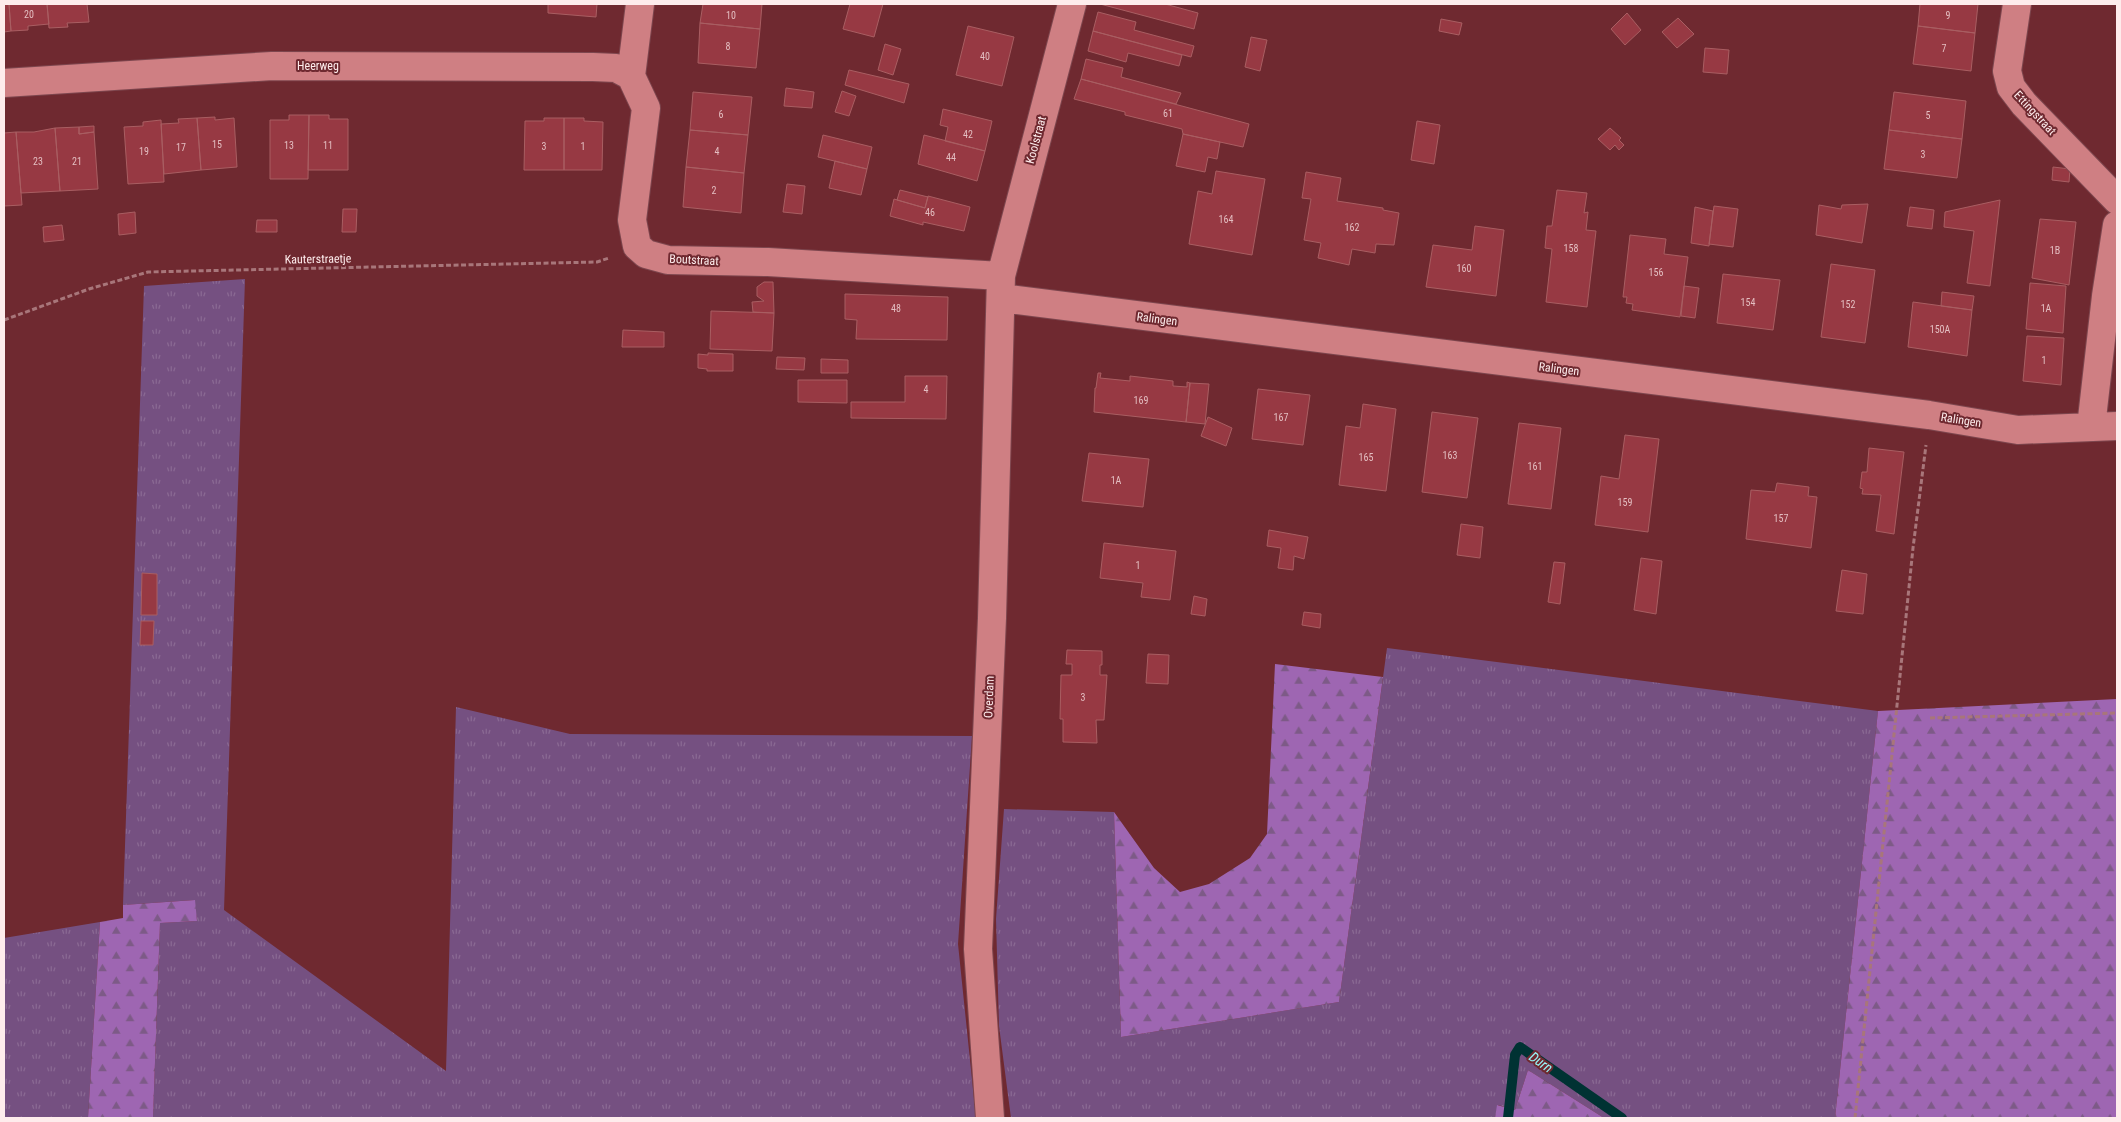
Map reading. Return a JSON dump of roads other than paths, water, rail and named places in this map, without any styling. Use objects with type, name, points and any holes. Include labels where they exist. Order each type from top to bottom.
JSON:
[{"type":"street","points":[[631,76],[640,4]]},
{"type":"street","name":"Koolstraat","points":[[1001,287],[1072,4]]},
{"type":"street","name":"Ettingstraat","points":[[2017,4],[2007,71],[2011,87],[2024,104],[2117,200]]},
{"type":"street","name":"Heerweg","points":[[4,83],[272,66],[593,67],[616,68],[631,76]]},
{"type":"street","name":"Boutstraat","points":[[631,76],[646,108],[632,220],[638,246],[646,254],[668,260],[768,262],[1001,287]]},
{"type":"street","points":[[2104,427],[2106,296],[2117,225]]},
{"type":"street","name":"Ralingen","points":[[1001,287],[1930,415],[2018,430],[2104,427]]},
{"type":"street","name":"Overdam","points":[[990,1118],[978,949],[992,618],[1001,287]]},
{"type":"waterway","name":"Durn","points":[[1508,1118],[1515,1055],[1520,1047],[1622,1118]]}]
